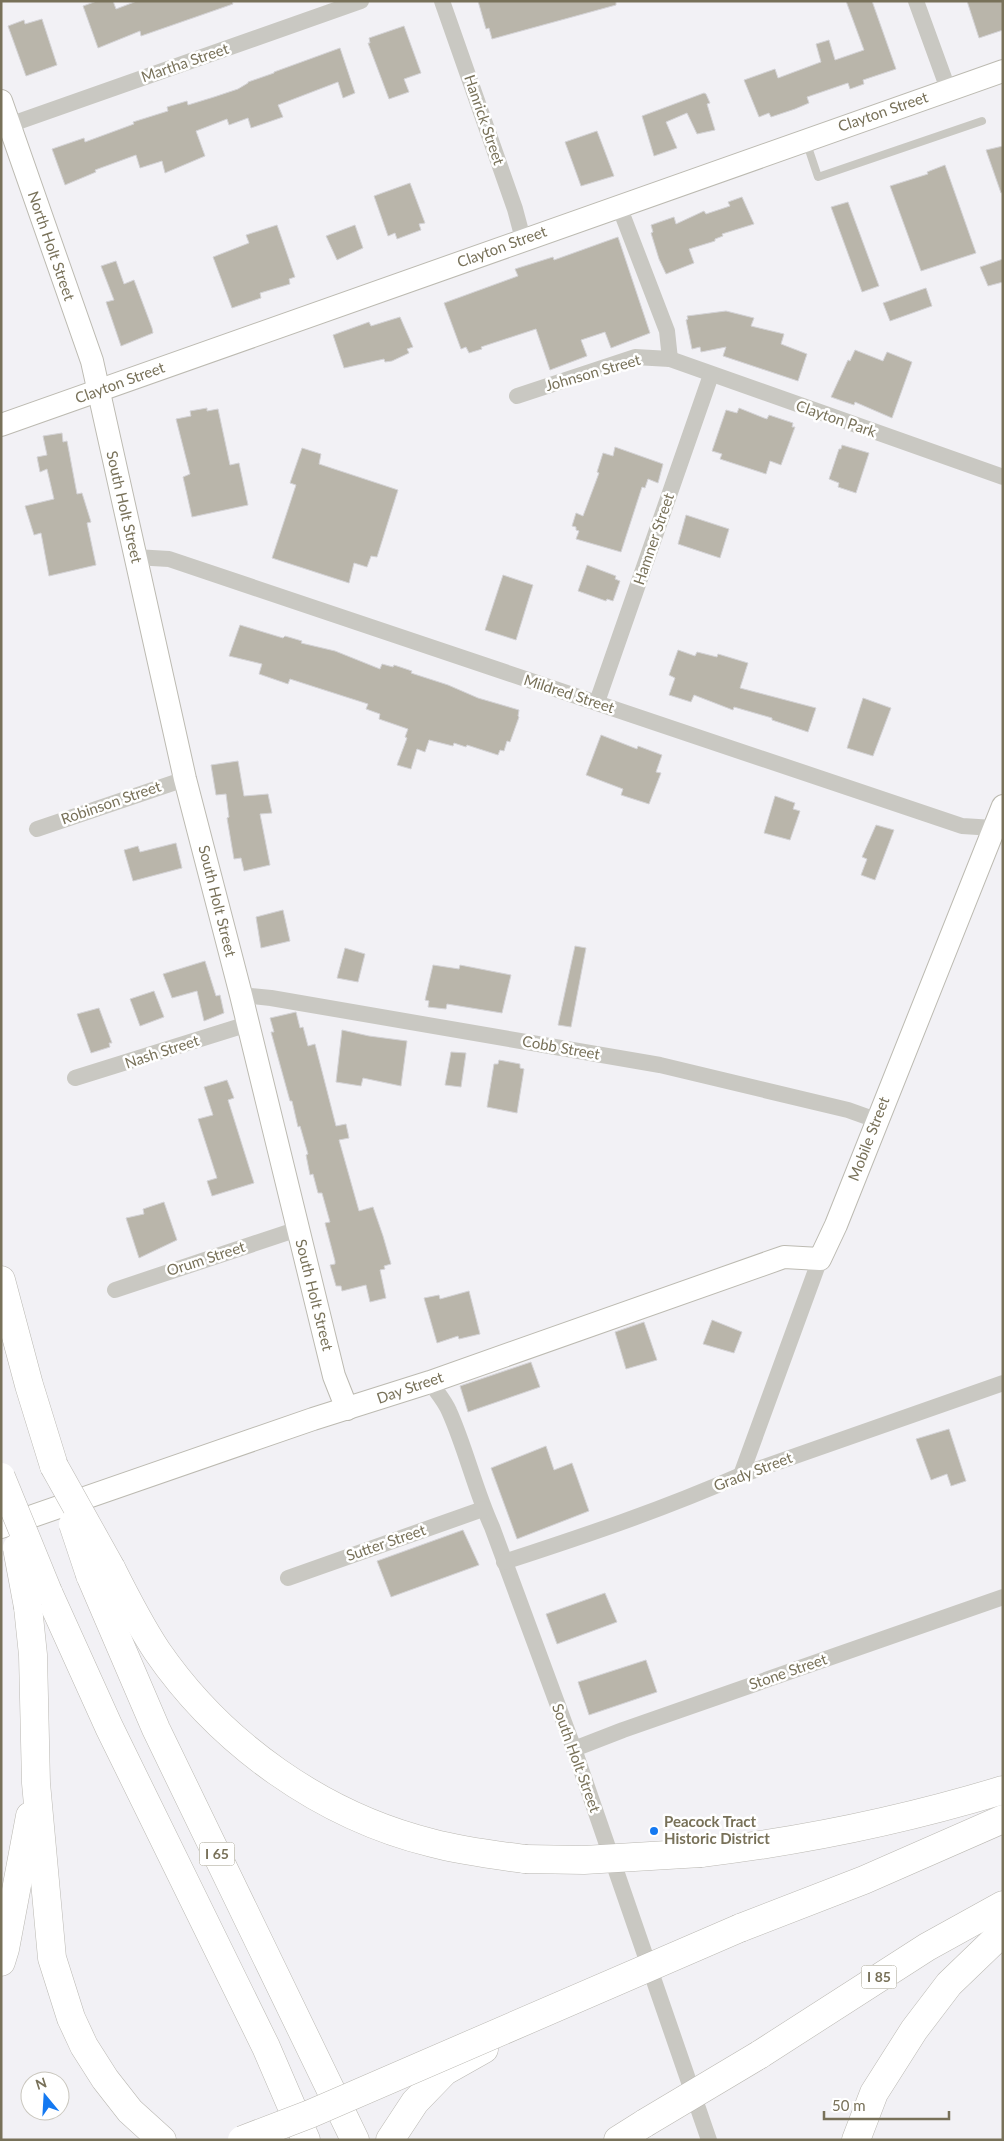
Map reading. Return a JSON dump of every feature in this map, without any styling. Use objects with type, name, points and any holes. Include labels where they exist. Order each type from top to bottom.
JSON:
[{"type":"highway","name":"I 65","points":[[1,1280],[42,1431],[54,1466],[101,1571],[156,1729],[353,2135]]},
{"type":"highway","points":[[3,1481],[38,1600],[33,1655],[36,1783],[52,1958],[58,1983],[84,2046],[105,2078],[130,2110],[162,2140]]},
{"type":"highway","points":[[101,1571],[176,1676],[218,1722],[265,1762],[316,1796],[370,1822],[401,1834],[459,1850],[525,1859],[584,1860],[701,1853],[782,1842],[845,1830],[920,1813],[1003,1790]]},
{"type":"highway","name":"I 65","points":[[38,1600],[109,1727],[266,2047],[306,2140]]},
{"type":"highway","points":[[1,1962],[6,1949],[36,1783]]},
{"type":"highway","points":[[242,2140],[319,2110],[740,1928],[864,1880],[1003,1819]]},
{"type":"highway","name":"I 85","points":[[618,2140],[759,2055],[927,1947],[1003,1905]]},
{"type":"highway","points":[[856,2140],[874,2092],[914,2030],[950,1984],[1003,1932]]},
{"type":"highway","points":[[390,2140],[415,2102],[445,2071],[557,2008]]},
{"type":"street","name":"Martha Street","points":[[9,125],[361,1]]},
{"type":"street","name":"Hanrick Street","points":[[442,1],[524,239]]},
{"type":"street","points":[[916,1],[948,89]]},
{"type":"street","name":"Clayton Street","points":[[1,425],[1003,71]]},
{"type":"street","name":"North Holt Street","points":[[1,101],[92,360],[98,391]]},
{"type":"street","points":[[619,206],[667,331],[670,359]]},
{"type":"street","name":"Johnson Street","points":[[517,396],[635,357],[670,359]]},
{"type":"street","name":"Clayton Park","points":[[670,359],[711,376],[1003,477]]},
{"type":"street","name":"Hamner Street","points":[[597,702],[711,376]]},
{"type":"street","name":"South Holt Street","points":[[98,391],[185,779],[241,995],[334,1376],[347,1409]]},
{"type":"street","name":"Mildred Street","points":[[135,557],[169,559],[962,826],[998,826]]},
{"type":"street","name":"Robinson Street","points":[[37,829],[185,779]]},
{"type":"street","name":"Mobile Street","points":[[741,1475],[820,1259],[836,1225],[876,1120],[998,826],[1003,806]]},
{"type":"street","name":"Cobb Street","points":[[241,995],[271,998],[660,1065],[848,1110],[876,1120]]},
{"type":"street","name":"Nash Street","points":[[75,1078],[248,1024]]},
{"type":"street","name":"Orum Street","points":[[115,1290],[298,1229]]},
{"type":"street","name":"Day Street","points":[[1,1527],[430,1382],[784,1257],[820,1259]]},
{"type":"street","name":"South Holt Street","points":[[430,1382],[448,1409],[478,1487],[484,1509],[574,1750],[709,2140]]},
{"type":"street","name":"Grady Street","points":[[504,1562],[561,1544],[695,1495],[741,1475],[1003,1383]]},
{"type":"street","name":"Sutter Street","points":[[288,1578],[484,1509]]},
{"type":"street","name":"Stone Street","points":[[574,1750],[623,1730],[1003,1596]]},
{"type":"lane","points":[[805,140],[818,177],[982,121]]},
{"type":"building","points":[[97,1],[113,1],[116,9],[137,1],[232,1],[233,4],[141,36],[140,31],[98,48],[83,6]]},
{"type":"building","points":[[478,1],[616,1],[616,5],[492,39],[489,28],[486,29]]},
{"type":"building","points":[[846,1],[872,1],[896,69],[863,80],[864,84],[850,89],[848,83],[807,97],[809,103],[795,109],[771,117],[769,113],[759,117],[744,80],[775,69],[778,78],[821,62],[816,44],[829,40],[835,60],[864,50]]},
{"type":"building","points":[[967,1],[1003,1],[1003,30],[979,38]]},
{"type":"building","points":[[42,19],[57,65],[26,76],[8,26],[24,20],[25,24]]},
{"type":"building","points":[[404,26],[421,73],[404,79],[409,92],[389,99],[368,43],[370,43],[369,38]]},
{"type":"building","points":[[340,48],[355,93],[343,98],[338,82],[278,105],[283,117],[251,128],[248,118],[229,125],[227,119],[196,131],[205,156],[165,173],[162,161],[140,168],[136,155],[95,170],[96,172],[65,185],[52,149],[84,138],[85,142],[134,124],[133,122],[168,111],[167,107],[187,101],[188,105],[238,89],[248,82]]},
{"type":"building","points":[[704,93],[710,103],[707,104],[715,130],[697,134],[687,113],[666,122],[677,148],[654,156],[642,116]]},
{"type":"building","points":[[597,131],[614,176],[581,186],[565,142]]},
{"type":"building","points":[[1003,146],[1003,192],[1001,193],[986,150]]},
{"type":"building","points":[[945,165],[976,253],[921,271],[890,186],[928,174],[927,172]]},
{"type":"building","points":[[410,183],[425,223],[419,224],[421,230],[397,239],[395,233],[388,236],[374,196]]},
{"type":"building","points":[[742,197],[754,224],[722,234],[723,236],[715,239],[715,241],[689,249],[694,263],[666,274],[651,233],[653,232],[651,225],[674,217],[676,224],[704,211],[706,214],[730,206],[728,202]]},
{"type":"building","points":[[848,202],[879,286],[862,292],[831,207]]},
{"type":"building","points":[[277,225],[295,277],[289,279],[290,284],[260,293],[261,298],[232,308],[213,257],[249,243],[246,235]]},
{"type":"building","points":[[355,225],[363,248],[337,260],[326,236]]},
{"type":"building","points":[[618,237],[650,333],[611,348],[605,332],[581,340],[587,356],[550,370],[536,329],[481,347],[482,349],[469,353],[466,347],[461,349],[444,303],[518,276],[515,269],[553,257],[554,260]]},
{"type":"building","points":[[1003,259],[1003,282],[988,286],[980,267]]},
{"type":"building","points":[[116,261],[124,284],[134,280],[153,333],[121,346],[106,302],[114,300],[101,266]]},
{"type":"building","points":[[926,288],[932,306],[890,321],[883,303]]},
{"type":"building","points":[[726,311],[754,318],[751,326],[784,334],[781,344],[807,354],[798,381],[723,356],[726,347],[701,352],[700,347],[692,349],[686,320],[688,319],[687,316]]},
{"type":"building","points":[[400,317],[413,347],[407,349],[409,353],[392,361],[385,362],[384,359],[344,368],[333,335],[369,322],[371,326]]},
{"type":"building","points":[[855,350],[883,361],[887,352],[912,362],[892,418],[855,402],[854,405],[831,397],[848,360],[850,361]]},
{"type":"building","points":[[207,408],[207,411],[218,409],[230,465],[239,463],[248,505],[192,517],[183,477],[190,474],[176,419],[191,416],[190,411]]},
{"type":"building","points":[[739,408],[767,419],[769,415],[793,423],[792,427],[795,427],[781,465],[770,461],[766,474],[720,459],[722,454],[712,451],[726,410],[737,413]]},
{"type":"building","points":[[62,433],[63,442],[67,441],[77,494],[82,493],[91,522],[87,523],[96,565],[49,576],[41,533],[34,535],[25,506],[54,499],[47,469],[40,472],[37,457],[47,455],[43,436]]},
{"type":"building","points":[[842,445],[869,453],[856,493],[838,487],[839,483],[829,479]]},
{"type":"building","points":[[615,447],[663,464],[658,483],[648,479],[645,488],[642,487],[621,552],[576,539],[579,531],[576,530],[576,527],[572,526],[576,513],[583,516],[599,473],[597,472],[603,453],[613,456]]},
{"type":"building","points":[[302,448],[321,454],[319,464],[398,490],[377,557],[371,556],[367,567],[354,563],[349,583],[272,558],[296,485],[290,483]]},
{"type":"building","points":[[686,515],[729,529],[720,558],[678,544]]},
{"type":"building","points":[[587,565],[616,576],[615,579],[620,581],[613,601],[607,599],[606,601],[578,591]]},
{"type":"building","points":[[503,575],[533,585],[516,640],[485,630]]},
{"type":"building","points":[[240,625],[335,651],[380,669],[382,664],[393,667],[394,665],[478,698],[519,710],[519,717],[510,742],[507,741],[504,751],[500,750],[498,755],[467,745],[466,747],[454,743],[453,746],[429,740],[425,752],[417,749],[411,769],[397,765],[407,738],[405,737],[408,729],[379,719],[380,714],[366,709],[368,704],[290,679],[288,684],[259,674],[262,664],[229,656]]},
{"type":"building","points":[[678,650],[695,656],[697,652],[717,657],[718,654],[748,663],[740,688],[816,708],[808,732],[772,720],[772,718],[734,707],[733,710],[694,695],[691,702],[669,695],[675,678],[669,675]]},
{"type":"building","points":[[863,698],[891,708],[873,756],[847,748]]},
{"type":"building","points":[[601,735],[637,749],[638,746],[662,755],[656,772],[661,773],[649,804],[621,795],[623,789],[586,775]]},
{"type":"building","points":[[238,761],[244,796],[268,794],[272,813],[260,814],[270,865],[244,871],[241,858],[234,859],[227,818],[229,817],[226,794],[216,795],[211,765]]},
{"type":"building","points":[[775,796],[795,803],[793,809],[800,811],[790,840],[764,833]]},
{"type":"building","points":[[876,825],[894,830],[875,880],[861,875],[867,859],[862,857]]},
{"type":"building","points":[[176,843],[182,868],[133,881],[124,850],[138,846],[140,852]]},
{"type":"building","points":[[283,910],[290,941],[261,948],[256,917]]},
{"type":"building","points":[[575,946],[586,948],[571,1027],[558,1025]]},
{"type":"building","points":[[345,948],[365,954],[358,982],[337,978]]},
{"type":"building","points":[[205,961],[216,996],[220,995],[224,1013],[204,1021],[197,991],[172,998],[163,974]]},
{"type":"building","points":[[433,965],[459,969],[460,965],[511,975],[502,1013],[447,1004],[446,1009],[428,1007],[429,1001],[425,1000]]},
{"type":"building","points":[[154,991],[164,1017],[140,1026],[130,999]]},
{"type":"building","points":[[99,1008],[112,1043],[109,1043],[110,1047],[91,1053],[77,1014]]},
{"type":"building","points":[[296,1012],[300,1028],[303,1027],[308,1046],[315,1044],[336,1126],[346,1124],[349,1138],[339,1140],[359,1211],[373,1207],[383,1236],[391,1264],[384,1266],[385,1269],[380,1270],[386,1298],[370,1302],[366,1285],[342,1291],[341,1286],[336,1286],[330,1265],[335,1264],[335,1261],[325,1223],[330,1222],[322,1193],[318,1193],[313,1174],[310,1175],[306,1155],[308,1154],[300,1126],[298,1127],[292,1101],[290,1101],[271,1032],[274,1032],[270,1018]]},
{"type":"building","points":[[342,1030],[407,1041],[401,1086],[363,1078],[361,1086],[336,1082]]},
{"type":"building","points":[[451,1052],[466,1053],[461,1087],[445,1085]]},
{"type":"building","points":[[499,1060],[520,1064],[520,1068],[524,1069],[517,1113],[487,1107],[494,1064],[498,1064]]},
{"type":"building","points":[[227,1080],[234,1098],[228,1100],[254,1183],[212,1196],[207,1181],[217,1178],[198,1119],[213,1115],[204,1087]]},
{"type":"building","points":[[164,1202],[177,1240],[139,1258],[126,1218],[144,1214],[143,1209]]},
{"type":"building","points":[[469,1291],[480,1334],[459,1339],[458,1336],[437,1343],[424,1298],[439,1295],[440,1299]]},
{"type":"building","points":[[712,1320],[742,1332],[734,1353],[703,1344]]},
{"type":"building","points":[[644,1322],[657,1360],[626,1369],[615,1332]]},
{"type":"building","points":[[531,1362],[540,1387],[468,1412],[460,1386]]},
{"type":"building","points":[[949,1429],[966,1481],[951,1486],[947,1474],[931,1480],[916,1439]]},
{"type":"building","points":[[546,1446],[554,1470],[572,1463],[589,1511],[517,1539],[491,1468]]},
{"type":"building","points":[[463,1530],[479,1565],[391,1597],[377,1561]]},
{"type":"building","points":[[605,1593],[617,1622],[557,1644],[546,1614]]},
{"type":"building","points":[[646,1660],[657,1692],[589,1715],[578,1682]]},
{"type":"place","name":"Peacock Tract Historic District","points":[[654,1831]]}]
